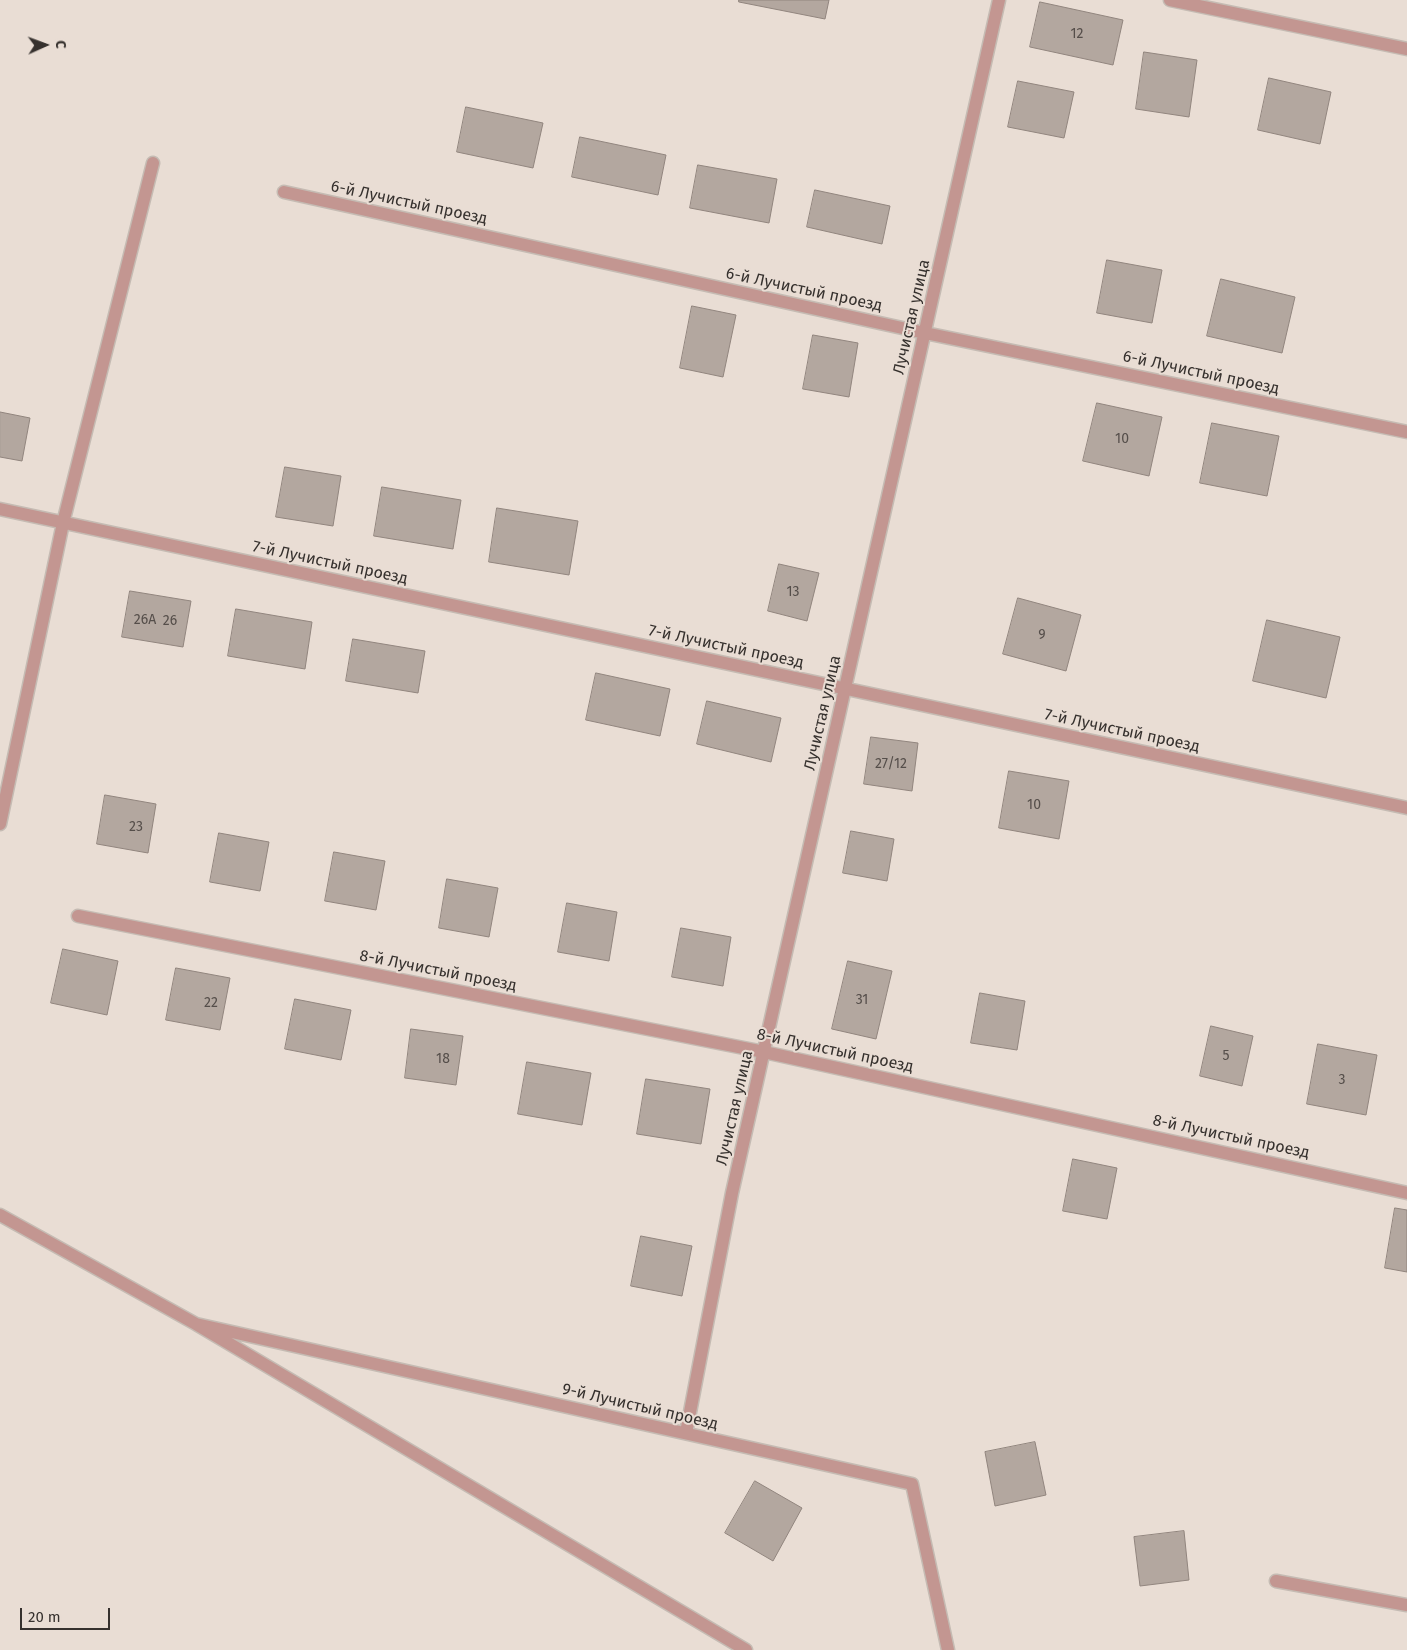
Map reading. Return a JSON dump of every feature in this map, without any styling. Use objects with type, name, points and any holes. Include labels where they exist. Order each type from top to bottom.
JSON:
[{"type":"street","name":"Лучистая улица","points":[[686,1434],[732,1193],[999,0]]},
{"type":"street","points":[[1170,0],[1407,49]]},
{"type":"street","points":[[0,824],[64,522],[153,163]]},
{"type":"street","name":"6-й Лучистый проезд","points":[[284,192],[925,333],[1407,432]]},
{"type":"street","name":"7-й Лучистый проезд","points":[[0,509],[1407,808]]},
{"type":"street","name":"8-й Лучистый проезд","points":[[78,916],[764,1052],[1407,1192]]},
{"type":"street","points":[[0,1215],[196,1324],[746,1650]]},
{"type":"street","name":"9-й Лучистый проезд","points":[[196,1324],[912,1484],[948,1650]]},
{"type":"street","points":[[1276,1581],[1407,1605]]},
{"type":"building","points":[[739,0],[829,0],[825,19],[739,2]]},
{"type":"building","points":[[1040,2],[1123,20],[1113,65],[1030,47]]},
{"type":"building","points":[[1144,52],[1197,60],[1189,117],[1136,109]]},
{"type":"building","points":[[1269,78],[1331,92],[1320,144],[1258,130]]},
{"type":"building","points":[[1018,81],[1074,92],[1064,138],[1008,127]]},
{"type":"building","points":[[466,107],[543,123],[533,168],[457,152]]},
{"type":"building","points":[[580,137],[666,155],[658,195],[572,177]]},
{"type":"building","points":[[698,165],[777,179],[769,223],[690,208]]},
{"type":"building","points":[[815,190],[890,206],[882,244],[807,227]]},
{"type":"building","points":[[1107,260],[1162,270],[1152,323],[1097,313]]},
{"type":"building","points":[[1221,279],[1295,297],[1282,353],[1207,336]]},
{"type":"building","points":[[692,306],[736,315],[723,377],[680,368]]},
{"type":"building","points":[[813,335],[858,343],[849,397],[803,389]]},
{"type":"building","points":[[1097,403],[1162,417],[1149,476],[1083,461]]},
{"type":"building","points":[[0,412],[30,418],[22,461],[0,457]]},
{"type":"building","points":[[1212,423],[1279,436],[1267,496],[1200,483]]},
{"type":"building","points":[[285,467],[341,476],[333,526],[276,517]]},
{"type":"building","points":[[382,487],[461,500],[453,549],[374,536]]},
{"type":"building","points":[[497,508],[578,521],[569,575],[489,562]]},
{"type":"building","points":[[779,564],[819,573],[807,621],[768,611]]},
{"type":"building","points":[[130,591],[191,601],[183,647],[122,637]]},
{"type":"building","points":[[1018,598],[1081,615],[1066,671],[1003,654]]},
{"type":"building","points":[[236,609],[312,622],[305,669],[228,656]]},
{"type":"building","points":[[1267,620],[1340,637],[1326,698],[1253,681]]},
{"type":"building","points":[[353,639],[425,651],[418,693],[346,681]]},
{"type":"building","points":[[596,673],[670,689],[660,736],[586,720]]},
{"type":"building","points":[[707,701],[781,718],[771,762],[697,744]]},
{"type":"building","points":[[871,737],[918,743],[912,791],[864,784]]},
{"type":"building","points":[[1009,771],[1069,781],[1059,839],[999,828]]},
{"type":"building","points":[[105,795],[156,804],[148,853],[97,844]]},
{"type":"building","points":[[851,831],[894,839],[887,881],[843,873]]},
{"type":"building","points":[[219,833],[269,842],[260,891],[210,882]]},
{"type":"building","points":[[334,852],[385,861],[376,910],[325,901]]},
{"type":"building","points":[[447,879],[498,888],[489,937],[439,928]]},
{"type":"building","points":[[567,903],[617,912],[609,961],[558,952]]},
{"type":"building","points":[[681,928],[731,937],[723,986],[672,977]]},
{"type":"building","points":[[63,949],[118,961],[107,1015],[51,1003]]},
{"type":"building","points":[[848,961],[892,971],[876,1039],[832,1029]]},
{"type":"building","points":[[176,968],[230,978],[220,1030],[166,1020]]},
{"type":"building","points":[[980,993],[1025,1001],[1017,1050],[971,1043]]},
{"type":"building","points":[[295,999],[351,1010],[341,1060],[285,1049]]},
{"type":"building","points":[[1211,1026],[1253,1036],[1242,1086],[1200,1076]]},
{"type":"building","points":[[411,1029],[463,1036],[456,1085],[405,1078]]},
{"type":"building","points":[[1318,1044],[1377,1055],[1366,1115],[1307,1104]]},
{"type":"building","points":[[527,1062],[591,1073],[582,1125],[518,1114]]},
{"type":"building","points":[[646,1079],[710,1089],[701,1144],[637,1134]]},
{"type":"building","points":[[1073,1159],[1117,1168],[1107,1219],[1063,1211]]},
{"type":"building","points":[[1395,1208],[1407,1210],[1407,1272],[1385,1268]]},
{"type":"building","points":[[641,1236],[692,1246],[682,1296],[631,1286]]},
{"type":"building","points":[[1035,1442],[1046,1495],[995,1506],[985,1452]]},
{"type":"building","points":[[755,1481],[802,1508],[773,1561],[725,1533]]},
{"type":"building","points":[[1184,1531],[1189,1580],[1140,1586],[1134,1537]]}]
